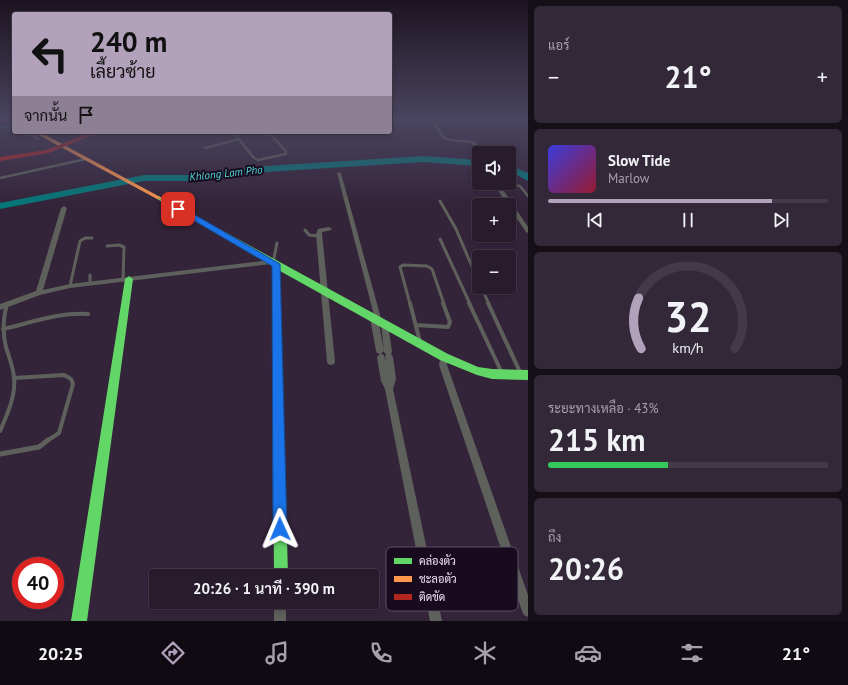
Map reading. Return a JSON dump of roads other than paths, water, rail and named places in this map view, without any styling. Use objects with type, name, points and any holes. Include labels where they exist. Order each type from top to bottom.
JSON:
[{"type":"street","points":[[0,159],[41,154],[60,147]]},
{"type":"street","points":[[65,147],[139,186],[273,263],[444,357],[477,371],[502,374],[524,374]]},
{"type":"street","points":[[339,173],[379,321],[385,354],[385,381],[389,389],[421,547]]},
{"type":"street","points":[[503,190],[528,231]]},
{"type":"street","points":[[39,293],[64,208]]},
{"type":"street","points":[[328,229],[320,230],[320,236],[331,362]]},
{"type":"street","points":[[3,305],[39,293],[70,286],[273,263]]},
{"type":"street","points":[[273,263],[281,569]]},
{"type":"street","points":[[79,621],[126,279]]},
{"type":"street","points":[[444,357],[443,365],[506,547]]},
{"type":"street","points":[[518,582],[528,611]]},
{"type":"street","points":[[280,609],[280,621]]},
{"type":"street","points":[[434,611],[436,621]]},
{"type":"lane","points":[[245,147],[253,157],[258,160],[286,154],[286,151],[282,147]]},
{"type":"lane","points":[[0,178],[86,159]]},
{"type":"lane","points":[[516,186],[520,186],[528,196]]},
{"type":"lane","points":[[440,201],[456,229],[472,266]]},
{"type":"lane","points":[[305,230],[309,235],[320,236]]},
{"type":"lane","points":[[70,286],[80,241],[85,238],[92,238]]},
{"type":"lane","points":[[440,238],[502,374]]},
{"type":"lane","points":[[273,263],[277,243]]},
{"type":"lane","points":[[107,246],[120,244],[124,247],[126,279]]},
{"type":"lane","points":[[416,325],[448,327],[450,322],[432,269],[427,266],[403,265],[400,267],[421,344]]},
{"type":"lane","points":[[90,275],[90,283]]},
{"type":"lane","points":[[484,294],[524,374]]},
{"type":"lane","points":[[0,431],[13,392],[14,378],[3,329],[3,305]]},
{"type":"lane","points":[[3,329],[62,314],[75,312],[88,314]]},
{"type":"lane","points":[[0,454],[39,447],[59,433],[73,384],[71,378],[64,375],[14,378]]},
{"type":"waterway","name":"Khlong Lam Pho","points":[[0,206],[144,178],[191,178],[265,169],[423,159],[472,162]]},
{"type":"waterway","name":"Khlong Lam Pho","points":[[516,171],[528,178]]}]
